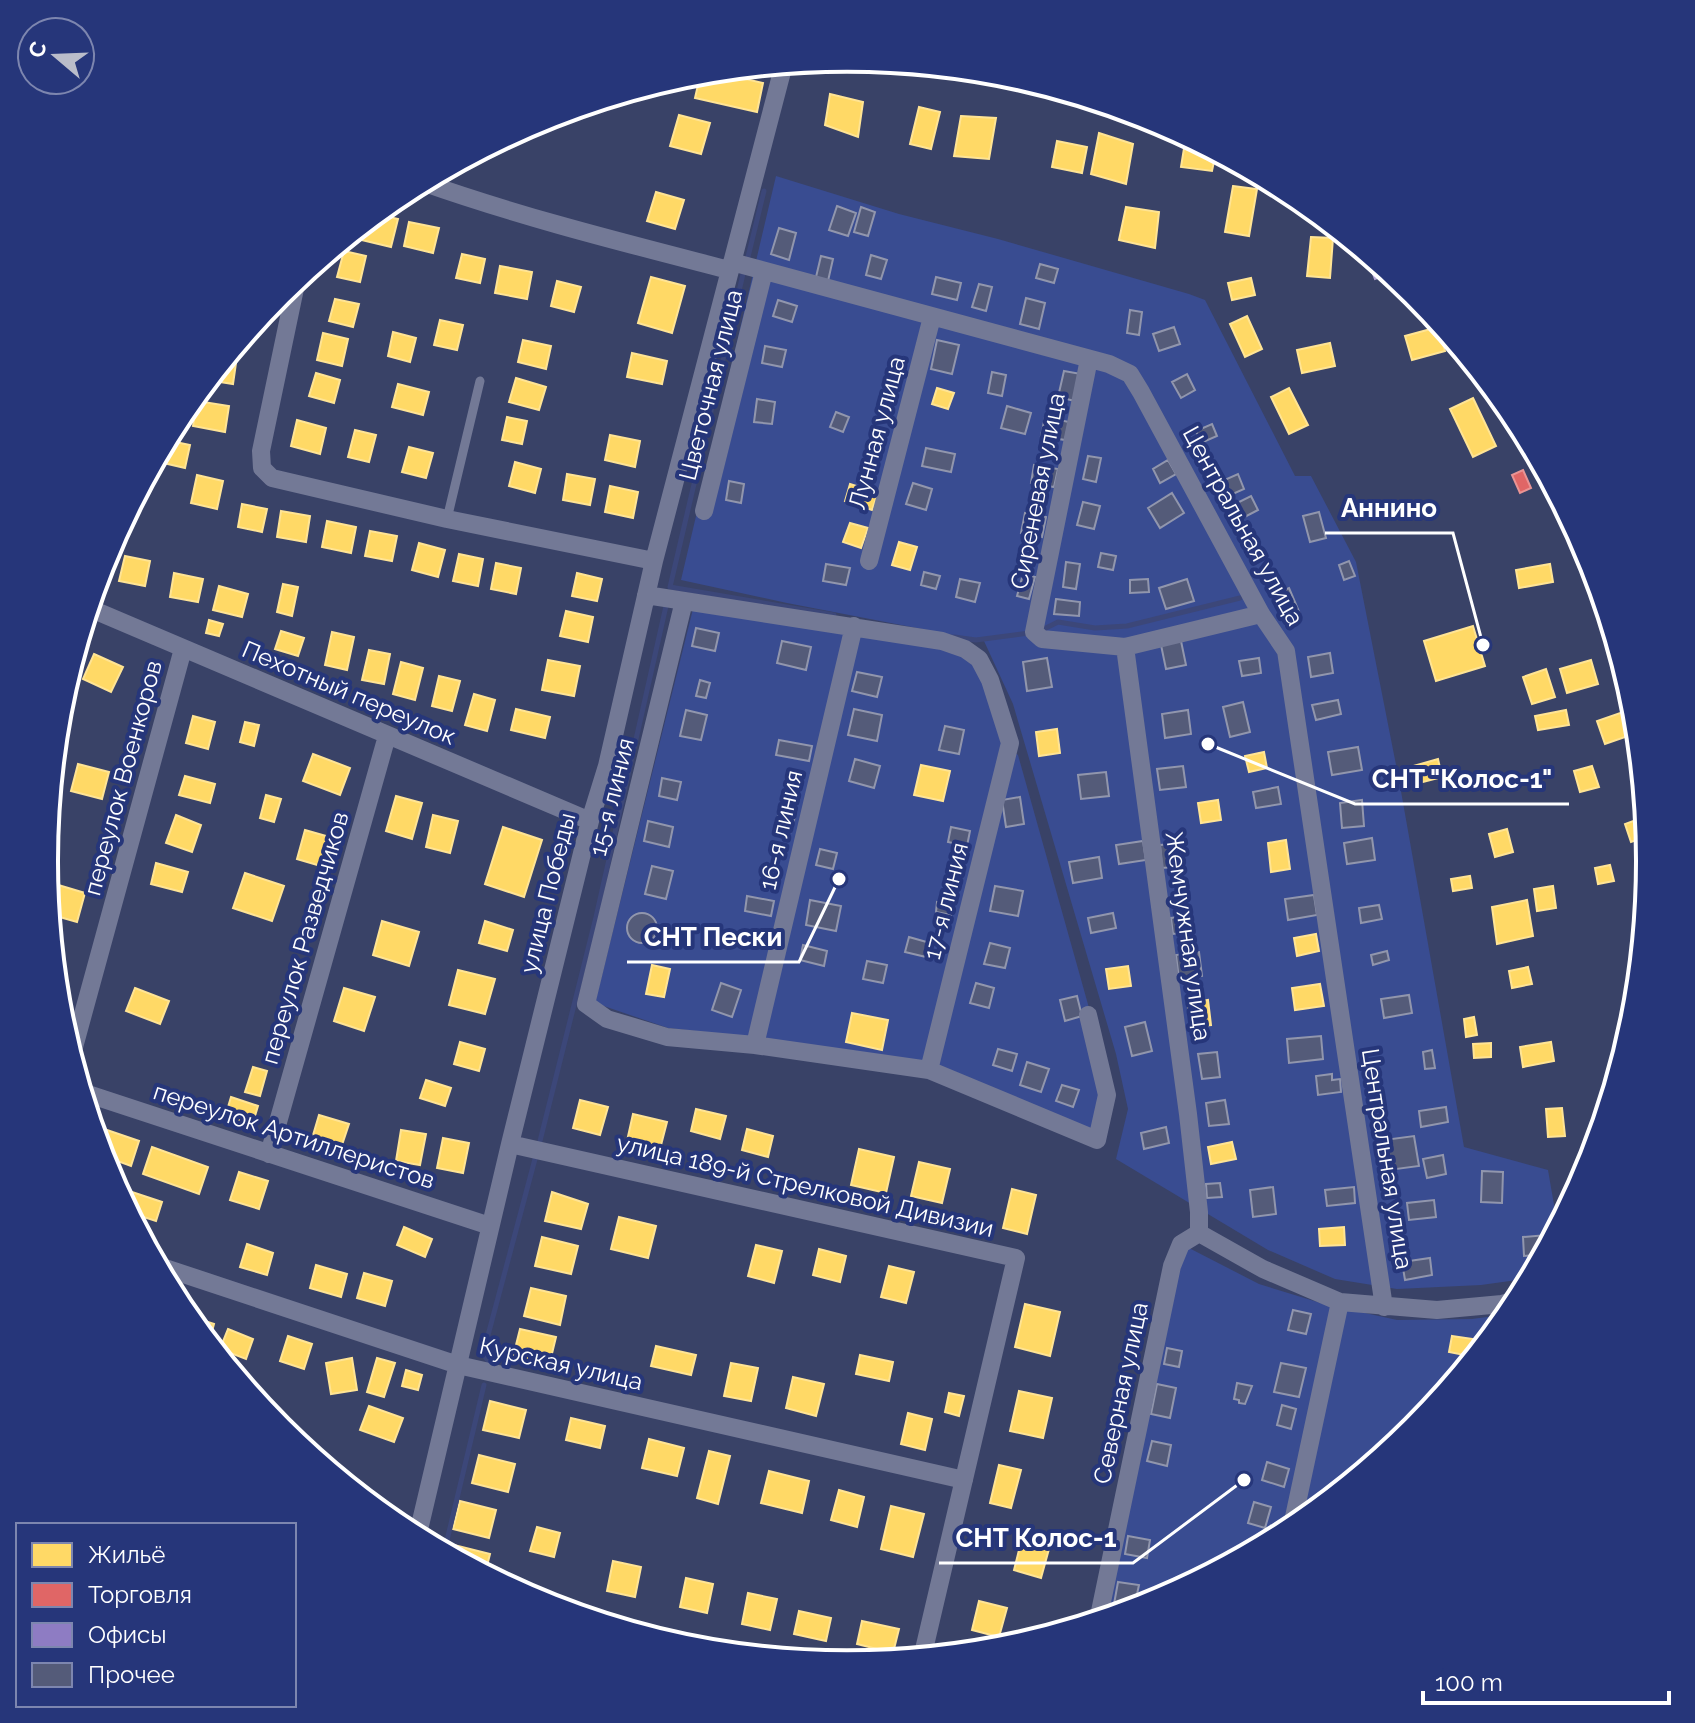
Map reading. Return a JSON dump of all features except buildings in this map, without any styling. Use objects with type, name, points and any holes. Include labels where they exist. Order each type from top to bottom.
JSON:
[{"type":"street","name":"улица Победы","points":[[420,1525],[510,1144],[590,821],[607,766],[654,561],[781,75]]},
{"type":"street","name":"Центральная улица","points":[[437,188],[577,231],[764,271],[1109,364],[1130,374],[1261,614],[1286,651],[1384,1307]]},
{"type":"street","name":"Цветочная улица","points":[[704,511],[764,271]]},
{"type":"street","points":[[293,300],[261,451],[262,468],[272,478],[447,519],[654,561]]},
{"type":"street","name":"Лунная улица","points":[[869,561],[932,317]]},
{"type":"street","name":"Сиреневая улица","points":[[1089,359],[1034,632],[1042,639],[1125,647]]},
{"type":"street","points":[[646,595],[854,626]]},
{"type":"street","name":"15-я линия","points":[[684,601],[586,1004],[607,1019],[667,1037],[755,1045]]},
{"type":"street","name":"Пехотный переулок","points":[[99,612],[590,821]]},
{"type":"street","points":[[1125,647],[1261,614]]},
{"type":"street","name":"17-я линия","points":[[854,626],[942,641],[965,649],[979,659],[990,680],[1010,743],[929,1070]]},
{"type":"street","name":"16-я линия","points":[[755,1045],[854,626]]},
{"type":"street","name":"Жемчужная улица","points":[[1125,647],[1188,1114],[1199,1233]]},
{"type":"street","name":"переулок Военкоров","points":[[77,1034],[183,649]]},
{"type":"street","name":"переулок Разведчиков","points":[[269,1154],[387,736]]},
{"type":"street","points":[[755,1045],[929,1070],[1097,1140],[1107,1095],[1088,1015]]},
{"type":"street","name":"переулок Артиллеристов","points":[[94,1096],[490,1226]]},
{"type":"street","name":"улица 189-й Стрелковой Дивизии","points":[[510,1144],[1016,1258],[925,1647]]},
{"type":"street","name":"Центральная улица","points":[[1199,1233],[1263,1269],[1340,1302],[1437,1310],[1502,1303]]},
{"type":"street","name":"Северная улица","points":[[1100,1609],[1172,1266],[1181,1244],[1199,1233]]},
{"type":"street","name":"Курская улица","points":[[173,1271],[458,1365],[964,1480]]},
{"type":"street","points":[[1295,1511],[1340,1302]]},
{"type":"lane","points":[[447,519],[480,381]]},
{"type":"shaded area","points":[[776,176],[1205,300],[1295,476],[1311,476],[1356,562],[1399,780],[1464,1147],[1548,1170],[1555,1212],[1516,1280],[1397,1289],[1335,1279],[1268,1250],[1116,1159],[1128,1109],[1116,1054],[1013,704],[984,641],[681,580]]},
{"type":"shaded area","points":[[693,609],[937,648],[962,655],[978,667],[1001,743],[1018,755],[1114,1097],[1104,1138],[940,1069],[770,1039],[668,1028],[595,1003]]},
{"type":"shaded area","points":[[1189,1248],[1259,1284],[1324,1304],[1397,1320],[1492,1316],[1441,1382],[1406,1420],[1328,1488],[1286,1518],[1197,1570],[1109,1606],[1179,1264]]},
{"type":"waterway","points":[[748,257],[764,191]]},
{"type":"waterway","points":[[743,274],[670,587],[834,615]]},
{"type":"waterway","points":[[1042,630],[1058,622],[1095,628],[1127,626],[1240,598]]},
{"type":"waterway","points":[[540,1141],[596,917],[666,606]]},
{"type":"waterway","points":[[954,637],[976,640],[1029,633]]},
{"type":"waterway","points":[[489,1362],[483,1354],[535,1159]]},
{"type":"waterway","points":[[447,1541],[484,1385]]},
{"type":"place","name":"Аннино","points":[[1483,645]]},
{"type":"place","name":"СНТ \"Колос-1\"","points":[[1208,744]]},
{"type":"place","name":"СНТ Пески","points":[[839,879]]},
{"type":"place","name":"СНТ Колос-1","points":[[1244,1480]]}]
